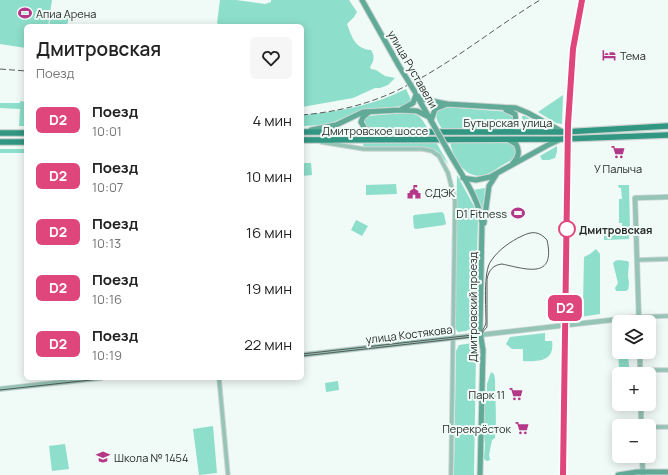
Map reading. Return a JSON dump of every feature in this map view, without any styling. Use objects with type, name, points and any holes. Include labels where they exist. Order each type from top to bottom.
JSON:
[{"type":"main road","name":"улица Руставели","points":[[362,0],[447,149]]},
{"type":"main road","points":[[401,110],[411,105],[415,94],[422,99],[447,104],[516,108],[563,132]]},
{"type":"main road","points":[[304,132],[336,126],[358,114],[370,112],[401,110],[417,112],[431,121],[435,109],[439,106],[447,104]]},
{"type":"main road","points":[[499,108],[513,112],[516,116],[515,126],[504,132]]},
{"type":"main road","points":[[370,112],[363,117],[361,124],[365,129],[380,132]]},
{"type":"main road","name":"Бутырская улица","points":[[443,132],[563,132],[668,126]]},
{"type":"main road","name":"Дмитровское шоссе","points":[[304,132],[443,132]]},
{"type":"main road","points":[[0,133],[24,133]]},
{"type":"main road","name":"Бутырская улица","points":[[448,139],[562,139],[668,135]]},
{"type":"main road","name":"Дмитровское шоссе","points":[[304,140],[448,139]]},
{"type":"main road","points":[[506,139],[514,141],[519,150],[516,159],[508,167]]},
{"type":"main road","points":[[463,178],[481,180],[497,174],[562,139]]},
{"type":"main road","points":[[0,142],[24,142]]},
{"type":"main road","name":"Дмитровский проезд","points":[[447,149],[481,212],[480,335],[482,357],[480,475]]},
{"type":"main road","points":[[482,234],[487,210],[489,186],[497,174]]},
{"type":"main road","points":[[618,475],[668,472]]},
{"type":"street","points":[[315,140],[349,148],[424,149],[432,151],[439,156],[448,173],[454,199],[451,475]]},
{"type":"street","points":[[638,315],[635,198],[668,197]]},
{"type":"street","points":[[636,260],[668,259]]},
{"type":"street","points":[[656,318],[668,316]]},
{"type":"street","name":"улица Костякова","points":[[304,355],[480,335],[612,322]]},
{"type":"street","points":[[656,371],[668,370]]},
{"type":"street","points":[[0,389],[83,380]]},
{"type":"street","points":[[219,380],[228,475]]},
{"type":"street","points":[[656,427],[668,426]]},
{"type":"street","points":[[642,463],[643,474]]},
{"type":"green space","name":"Апиа Арена","points":[[0,0],[52,0],[48,24],[24,24],[24,48],[0,44]]},
{"type":"green space","points":[[220,0],[236,0],[265,4],[271,2],[271,0],[349,0],[357,12],[347,24],[355,42],[361,47],[371,50],[374,58],[370,67],[371,69],[376,70],[385,76],[395,78],[388,85],[375,88],[353,98],[304,107],[304,24],[217,23]]},
{"type":"green space","points":[[51,12],[69,15],[67,24],[49,24]]},
{"type":"green space","points":[[406,89],[411,100],[410,103],[405,106],[365,109],[326,125],[304,126],[304,115],[356,107],[394,95]]},
{"type":"green space","points":[[563,95],[562,124],[556,123],[538,112]]},
{"type":"green space","points":[[20,101],[24,102],[24,126],[19,126],[20,109],[0,108],[0,103],[20,103]]},
{"type":"green space","points":[[444,107],[510,112],[515,120],[510,127],[507,128],[442,129],[436,115],[438,110]]},
{"type":"green space","points":[[406,113],[414,114],[420,117],[428,129],[368,129],[366,128],[363,120],[367,116]]},
{"type":"green space","points":[[522,116],[525,116],[538,124],[538,127],[523,128]]},
{"type":"green space","points":[[436,142],[449,165],[437,151],[431,148],[364,147],[363,145],[364,143]]},
{"type":"green space","points":[[450,142],[507,142],[514,145],[517,152],[514,157],[493,171],[477,176],[466,171],[457,161]]},
{"type":"green space","points":[[557,146],[555,158],[542,160],[540,156]]},
{"type":"green space","points":[[0,149],[24,149],[24,153],[0,153]]},
{"type":"green space","points":[[304,163],[311,163],[312,175],[304,176]]},
{"type":"green space","points":[[457,175],[476,210],[478,219],[475,324],[470,329],[458,332],[454,326]]},
{"type":"green space","points":[[396,184],[397,194],[366,195],[366,185]]},
{"type":"green space","points":[[618,185],[629,185],[630,230],[622,230],[622,223],[619,223],[619,199],[622,199],[621,188],[619,188]]},
{"type":"green space","points":[[485,188],[483,209],[473,190]]},
{"type":"green space","points":[[442,212],[444,214],[446,224],[416,229],[414,228],[414,215]]},
{"type":"green space","points":[[356,220],[368,226],[362,236],[351,230]]},
{"type":"green space","points":[[620,232],[629,232],[629,239],[604,240],[604,236],[615,235]]},
{"type":"green space","points":[[596,249],[600,254],[600,314],[580,317],[577,314],[578,304],[583,304],[584,257]]},
{"type":"green space","points":[[618,260],[629,262],[629,284],[628,290],[625,291],[616,291],[615,288],[618,283],[613,263]]},
{"type":"green space","points":[[545,333],[545,341],[552,341],[552,348],[551,353],[545,359],[523,361],[523,349],[512,349],[506,344],[510,337]]},
{"type":"green space","points":[[473,343],[476,351],[474,475],[454,475],[456,351],[459,345]]},
{"type":"green space","points":[[618,359],[628,359],[629,367],[619,367]]},
{"type":"green space","points":[[491,372],[494,374],[495,379],[496,431],[495,438],[492,440],[489,455],[490,460],[487,461],[484,459],[485,444],[483,426],[487,398],[487,384]]},
{"type":"green space","points":[[338,381],[339,390],[326,392],[325,383]]},
{"type":"green space","points":[[213,426],[217,473],[199,475],[193,429]]},
{"type":"green space","points":[[65,444],[69,469],[52,471],[49,446]]},
{"type":"tram line","points":[[304,354],[478,334],[483,330],[486,323],[487,273],[488,266],[491,261],[509,243],[526,234],[538,233],[547,240],[549,253],[547,261],[543,266],[537,269],[529,269],[502,264],[494,267],[490,271],[487,279],[487,327],[480,335],[304,356]]},
{"type":"tram line","points":[[0,390],[91,380]]},
{"type":"railway","points":[[304,115],[328,112],[366,103],[390,94],[438,68],[540,0]]},
{"type":"railway","points":[[565,475],[570,124],[577,37],[585,0]]},
{"type":"railway","points":[[0,69],[24,71]]},
{"type":"train","name":"D2","points":[[563,475],[568,124],[574,38],[582,0]]},
{"type":"place","name":"Апиа Арена","points":[[25,13]]},
{"type":"place","name":"Тема","points":[[609,55]]},
{"type":"place","name":"У Палыча","points":[[618,152]]},
{"type":"place","name":"СДЭК","points":[[414,192]]},
{"type":"place","name":"D1 Fitness","points":[[518,213]]},
{"type":"place","name":"Дмитровская","points":[[567,229]]},
{"type":"place","name":"Парк 11","points":[[516,394]]},
{"type":"place","name":"Перекрёсток","points":[[522,428]]},
{"type":"place","name":"Школа № 1454","points":[[103,457]]}]
